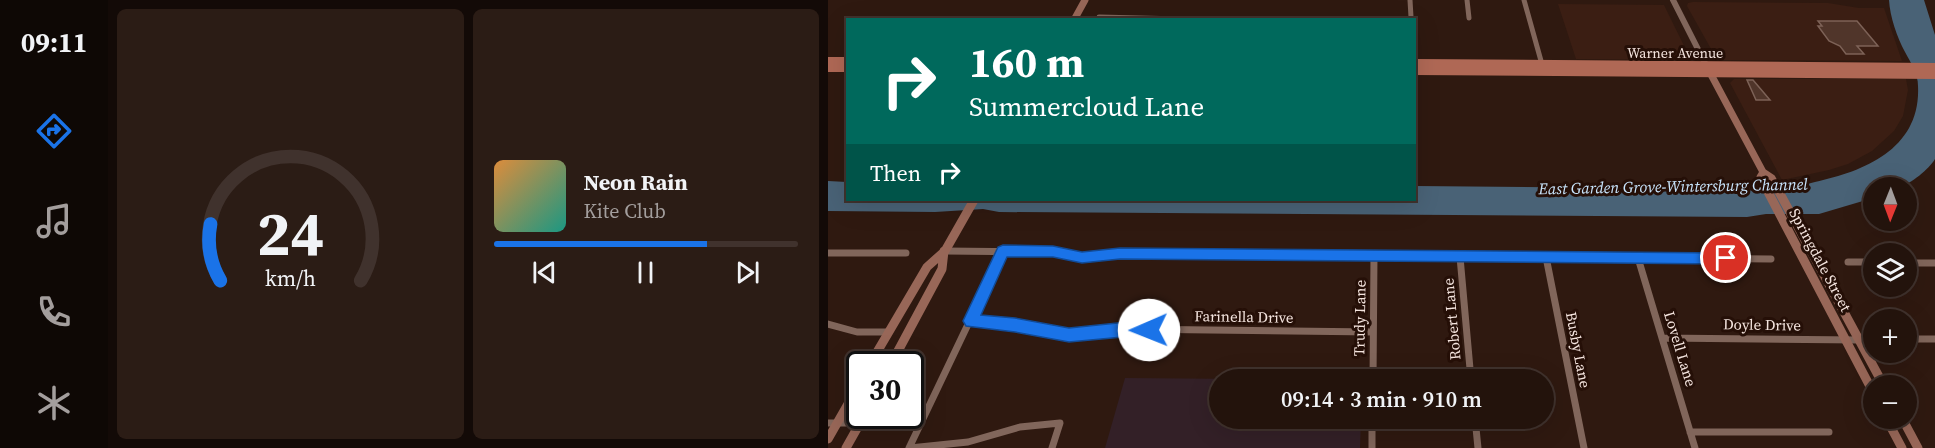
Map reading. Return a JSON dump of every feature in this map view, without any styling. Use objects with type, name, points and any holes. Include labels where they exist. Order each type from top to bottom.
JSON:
[{"type":"main road","points":[[1075,18],[1084,0]]},
{"type":"main road","points":[[828,61],[846,61]]},
{"type":"main road","name":"Warner Avenue","points":[[1416,63],[1543,67],[1592,72],[1708,69],[1850,70],[1914,71],[1935,75]]},
{"type":"main road","points":[[1592,72],[1604,69],[1633,69],[1634,65]]},
{"type":"main road","name":"Warner Avenue","points":[[1416,71],[1634,65],[1708,69]]},
{"type":"main road","name":"Warner Avenue","points":[[1850,70],[1890,74],[1935,67]]},
{"type":"main road","points":[[828,68],[846,68]]},
{"type":"main road","name":"Springdale Street","points":[[1708,69],[1763,172],[1772,178],[1878,375]]},
{"type":"main road","name":"Springdale Street","points":[[1763,172],[1760,177],[1864,375]]},
{"type":"main road","points":[[898,351],[942,269],[945,251],[973,201]]},
{"type":"main road","points":[[878,351],[927,267],[945,251]]},
{"type":"main road","points":[[828,439],[832,423],[846,403]]},
{"type":"main road","points":[[846,448],[856,429]]},
{"type":"main road","points":[[1892,429],[1902,448]]},
{"type":"main road","points":[[1908,429],[1918,448]]},
{"type":"street","points":[[1410,0],[1411,17]]},
{"type":"street","points":[[1467,0],[1469,18]]},
{"type":"street","points":[[1524,0],[1543,67]]},
{"type":"street","name":"Springdale Street","points":[[1673,0],[1708,69]]},
{"type":"street","points":[[945,251],[1053,252],[1082,257],[1120,253],[1771,259]]},
{"type":"street","points":[[910,448],[1003,251]]},
{"type":"street","points":[[828,253],[906,253]]},
{"type":"street","name":"Trudy Lane","points":[[1373,369],[1374,256]]},
{"type":"street","name":"Robert Lane","points":[[1460,257],[1470,369]]},
{"type":"street","name":"Busby Lane","points":[[1546,257],[1584,448]]},
{"type":"street","name":"Lovell Lane","points":[[1638,258],[1695,448]]},
{"type":"street","points":[[1848,262],[1863,262]]},
{"type":"street","points":[[1917,263],[1935,263]]},
{"type":"street","name":"Farinella Drive","points":[[971,321],[1015,325],[1069,335],[1127,329],[1374,332]]},
{"type":"street","points":[[828,324],[857,332],[889,332]]},
{"type":"street","name":"Doyle Drive","points":[[1663,338],[1860,340]]},
{"type":"street","points":[[1917,339],[1935,339]]},
{"type":"street","points":[[910,448],[968,441],[1020,426],[1060,423],[1052,448]]},
{"type":"street","points":[[1372,429],[1372,448]]},
{"type":"street","points":[[1476,429],[1478,448]]},
{"type":"street","points":[[1690,432],[1829,432]]},
{"type":"shaded area","points":[[1688,3],[1828,3],[1859,8],[1884,8],[1902,61],[1722,60],[1715,56],[1687,6]]},
{"type":"shaded area","points":[[1558,4],[1664,5],[1689,56],[1685,60],[1576,59]]},
{"type":"shaded area","points":[[1734,79],[1906,79],[1908,90],[1903,116],[1894,131],[1872,151],[1848,164],[1782,180],[1730,83]]},
{"type":"shaded area","points":[[1125,378],[1209,379],[1209,429],[1361,429],[1360,448],[1105,448]]},
{"type":"water","points":[[1889,0],[1924,0],[1935,35],[1935,159],[1917,177],[1863,177],[1863,201],[1819,214],[1766,214],[1747,217],[999,212],[983,209],[935,212],[828,211],[828,181],[846,182],[846,201],[1416,201],[1416,186],[1758,191],[1795,187],[1853,171],[1871,163],[1900,141],[1910,126],[1917,107],[1918,82],[1897,33]]},
{"type":"building","points":[[1818,21],[1857,21],[1878,46],[1857,46],[1864,54],[1846,54],[1840,46],[1829,41],[1818,26],[1822,26]]},
{"type":"building","points":[[1747,80],[1753,80],[1770,100],[1756,100]]},
{"type":"route","points":[[1149,330],[1127,329],[1069,335],[1015,325],[971,321],[1003,251],[1053,252],[1070,257],[1107,256],[1120,253],[1726,258]]},
{"type":"water label","name":"East Garden Grove-Wintersburg Channel","points":[[1673,186]]}]
